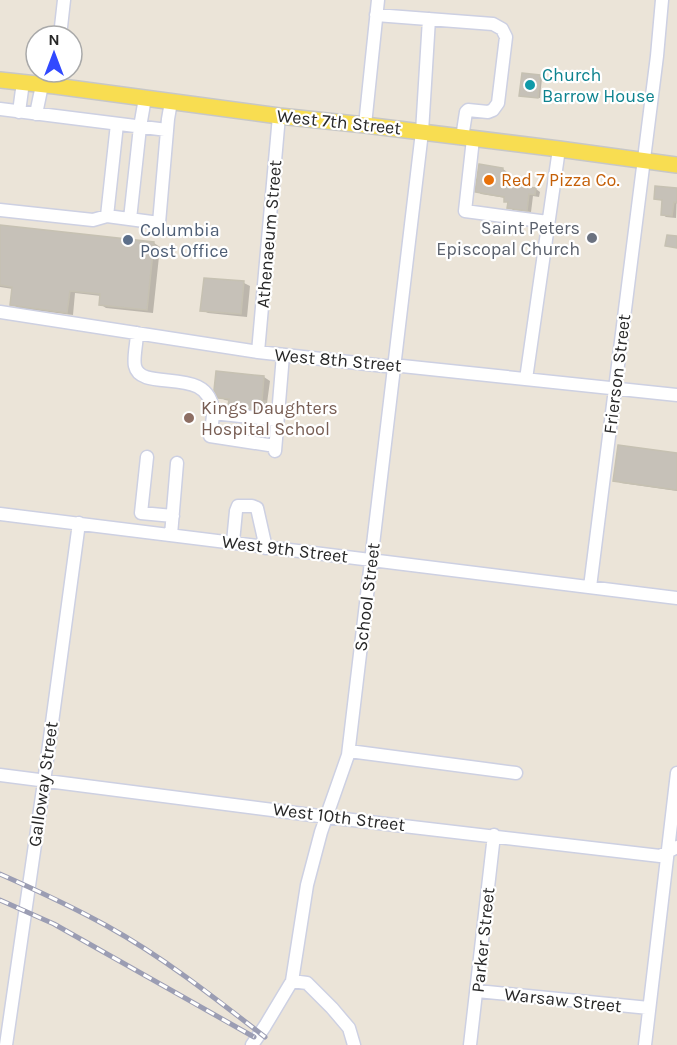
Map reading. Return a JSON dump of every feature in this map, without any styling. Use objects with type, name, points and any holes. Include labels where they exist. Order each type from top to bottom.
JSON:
[{"type":"main road","name":"West 7th Street","points":[[0,80],[23,82]]},
{"type":"main road","name":"West 7th Street","points":[[68,84],[171,102],[677,165]]},
{"type":"street","points":[[61,24],[64,0]]},
{"type":"street","points":[[365,125],[378,0]]},
{"type":"street","name":"Frierson Street","points":[[590,587],[657,56],[662,0]]},
{"type":"street","points":[[376,15],[493,24],[502,29],[506,37],[498,103],[493,110],[488,112],[468,110],[466,112],[465,211],[548,222]]},
{"type":"street","name":"School Street","points":[[252,1045],[292,981],[308,885],[321,832],[349,752],[422,132],[429,19]]},
{"type":"street","points":[[19,112],[23,82]]},
{"type":"street","points":[[36,114],[50,84]]},
{"type":"street","points":[[130,219],[145,98]]},
{"type":"street","points":[[0,210],[93,220],[107,216],[159,223],[171,102]]},
{"type":"street","points":[[0,109],[167,130]]},
{"type":"street","name":"Athenaeum Street","points":[[258,352],[279,116]]},
{"type":"street","points":[[107,216],[117,124]]},
{"type":"street","points":[[526,379],[559,149]]},
{"type":"street","name":"West 8th Street","points":[[1,312],[258,352],[677,395]]},
{"type":"street","points":[[137,333],[135,365],[138,372],[146,378],[196,384],[203,390],[213,412],[210,436],[275,449],[283,355]]},
{"type":"street","points":[[213,412],[277,420]]},
{"type":"street","points":[[147,457],[141,513],[173,516]]},
{"type":"street","points":[[171,535],[177,463]]},
{"type":"street","points":[[234,542],[238,506],[252,506],[257,508],[266,548]]},
{"type":"street","name":"West 9th Street","points":[[0,514],[677,598]]},
{"type":"street","name":"Galloway Street","points":[[3,1045],[44,782],[79,523]]},
{"type":"street","points":[[349,752],[516,772]]},
{"type":"street","points":[[645,1045],[672,849],[677,773]]},
{"type":"street","name":"West 10th Street","points":[[0,776],[660,856],[672,849]]},
{"type":"street","name":"Parker Street","points":[[470,1045],[494,835]]},
{"type":"street","points":[[292,981],[307,982],[349,1028],[354,1045]]},
{"type":"street","name":"Warsaw Street","points":[[477,991],[649,1008]]},
{"type":"building","name":"Church Barrow House","points":[[522,73],[540,75],[538,98],[519,96]]},
{"type":"building","points":[[479,164],[503,168],[500,184],[536,188],[535,195],[529,194],[527,211],[507,208],[508,202],[504,202],[504,197],[475,192]]},
{"type":"building","points":[[655,186],[677,188],[677,203],[674,202],[672,216],[661,215],[662,200],[654,199]]},
{"type":"building","points":[[0,225],[154,242],[147,310],[99,305],[100,294],[70,291],[67,313],[10,305],[12,287],[0,285]]},
{"type":"building","points":[[667,235],[677,236],[677,248],[665,246]]},
{"type":"building","points":[[204,278],[244,281],[241,314],[200,311]]},
{"type":"building","points":[[216,371],[264,376],[262,401],[266,401],[265,410],[228,406],[229,399],[218,398],[214,390]]},
{"type":"building","points":[[618,445],[677,453],[677,490],[613,481]]},
{"type":"railway","points":[[0,874],[68,905],[128,938],[188,978],[265,1037]]},
{"type":"railway","points":[[0,900],[54,924],[254,1037]]},
{"type":"place","name":"Church Barrow House","points":[[530,85]]},
{"type":"place","name":"Red 7 Pizza Co.","points":[[489,180]]},
{"type":"place","name":"Saint Peters Episcopal Church","points":[[592,238]]},
{"type":"place","name":"Columbia Post Office","points":[[128,240]]},
{"type":"place","name":"Kings Daughters Hospital School","points":[[189,418]]}]
